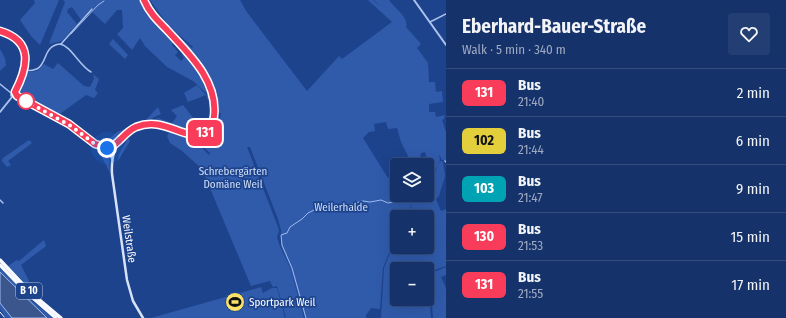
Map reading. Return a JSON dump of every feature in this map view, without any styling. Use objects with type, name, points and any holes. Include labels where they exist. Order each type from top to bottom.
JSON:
[{"type":"highway","name":"B 10","points":[[0,260],[33,294],[61,318]]},
{"type":"highway","name":"B 10","points":[[0,265],[26,292],[56,318]]},
{"type":"main road","name":"Weilstraße","points":[[143,318],[132,296],[125,273],[113,184],[112,159],[114,147],[129,131],[144,125],[160,125],[198,135],[209,129],[214,120],[213,98],[205,76],[193,59],[153,15],[144,0]]},
{"type":"street","points":[[414,0],[446,45]]},
{"type":"street","points":[[61,44],[92,9]]},
{"type":"street","points":[[430,23],[446,14]]},
{"type":"street","points":[[0,30],[12,35],[21,44],[26,57],[25,70],[15,92]]},
{"type":"street","points":[[25,70],[37,69],[43,62],[49,48],[61,44],[68,47],[79,62],[91,72]]},
{"type":"street","points":[[0,84],[11,93],[12,98]]},
{"type":"street","points":[[11,93],[15,92]]},
{"type":"street","points":[[15,92],[17,96],[69,124],[95,144],[114,152]]},
{"type":"street","points":[[0,112],[12,98],[17,96]]},
{"type":"street","points":[[107,150],[114,147]]},
{"type":"street","points":[[107,150],[112,159]]},
{"type":"street","points":[[0,200],[3,203]]},
{"type":"green space","points":[[34,0],[59,0],[40,45],[31,36],[20,20],[35,3]]},
{"type":"green space","points":[[63,0],[141,0],[151,19],[154,17],[176,42],[172,45],[178,52],[175,55],[181,61],[184,58],[182,55],[184,53],[200,71],[208,87],[208,93],[207,94],[193,81],[167,67],[145,46],[140,38],[132,50],[117,34],[123,28],[122,10],[117,10],[105,24],[92,12],[94,10],[92,8],[81,20],[72,7],[68,9],[67,12],[77,24],[62,41],[49,44],[65,2]]},
{"type":"green space","points":[[146,0],[149,0],[157,14],[168,26],[192,48],[193,47],[168,25],[150,0],[240,0],[246,11],[307,91],[339,56],[342,59],[392,22],[368,0],[373,0],[381,7],[374,0],[389,0],[404,16],[406,27],[421,44],[417,48],[428,63],[429,82],[435,82],[436,92],[442,91],[443,102],[429,104],[429,112],[435,112],[436,117],[445,115],[444,119],[442,120],[446,132],[446,161],[442,160],[439,154],[439,162],[443,162],[445,176],[439,196],[436,199],[441,211],[446,209],[446,266],[434,270],[434,262],[390,262],[390,306],[430,306],[431,318],[381,318],[384,268],[390,253],[434,254],[434,210],[411,210],[412,202],[434,202],[434,176],[437,166],[434,172],[434,158],[427,158],[425,152],[421,153],[420,158],[409,158],[401,142],[397,128],[388,129],[386,122],[374,124],[375,131],[369,132],[363,138],[388,178],[390,178],[390,202],[411,202],[410,210],[390,210],[390,251],[383,268],[380,309],[371,308],[366,315],[366,318],[305,318],[290,267],[281,246],[281,230],[278,219],[250,147],[247,147],[278,227],[279,231],[277,237],[279,244],[290,268],[304,318],[286,318],[277,286],[273,287],[270,281],[251,286],[202,169],[182,151],[170,143],[167,136],[170,131],[192,138],[209,155],[210,153],[195,139],[205,136],[216,129],[221,113],[215,114],[212,90],[202,69],[154,15]]},
{"type":"green space","points":[[113,39],[128,55],[125,59],[109,44]]},
{"type":"green space","points":[[0,49],[5,58],[6,65],[0,71]]},
{"type":"green space","points":[[58,63],[84,86],[90,87],[94,79],[93,74],[99,79],[95,90],[98,93],[94,98],[86,95],[57,116],[26,100],[24,98],[27,94],[24,95],[20,92],[27,72],[37,71],[44,64],[53,69]]},
{"type":"green space","points":[[197,85],[206,95],[188,102],[184,93]]},
{"type":"green space","points":[[209,90],[212,99],[213,117],[208,130],[203,133],[191,132],[151,123],[150,121],[158,118],[172,123],[177,116],[171,110],[183,105],[198,124],[185,129],[194,132],[204,130],[209,122],[211,113],[210,105],[206,96]]},
{"type":"green space","points":[[158,107],[161,114],[144,122]]},
{"type":"green space","points":[[136,125],[125,132],[115,142],[109,139],[117,132]]},
{"type":"green space","points":[[146,126],[133,132],[122,145],[119,145],[129,132]]},
{"type":"green space","points":[[128,138],[130,141],[118,161],[116,173],[119,154]]},
{"type":"green space","points":[[84,139],[109,154],[110,173],[100,153]]},
{"type":"green space","points":[[29,140],[32,143],[8,161],[11,165],[7,167],[2,161],[3,158]]},
{"type":"green space","points":[[44,240],[46,246],[21,265],[29,281],[26,284],[8,266],[17,260],[19,261]]},
{"type":"green space","points":[[446,267],[446,275],[441,277],[446,288],[446,318],[433,318],[434,272]]},
{"type":"green space","points":[[0,268],[31,300],[53,318],[47,318],[0,272]]},
{"type":"green space","name":"Sportpark Weil","points":[[261,287],[263,293],[272,288],[277,288],[285,318],[151,318]]},
{"type":"green space","points":[[0,303],[12,318],[6,318],[0,309]]},
{"type":"shaded area","points":[[0,272],[47,318],[12,318],[0,303]]},
{"type":"waterway","points":[[71,34],[98,5],[104,1]]},
{"type":"waterway","points":[[306,318],[292,268],[282,245],[281,235],[287,233],[290,227],[308,213],[318,208],[327,210],[363,201],[370,202],[381,200],[388,203],[394,202]]},
{"type":"railway","points":[[0,312],[5,318]]},
{"type":"bus line","name":"131","points":[[0,31],[12,35],[18,40],[25,54],[25,68],[22,79],[15,92],[17,96],[69,124],[95,144],[110,148],[129,131],[139,126],[149,124],[166,126],[193,135],[204,133],[211,127],[214,116],[213,98],[207,80],[198,65],[153,15],[144,0]]},
{"type":"place","name":"Sportpark Weil","points":[[235,302]]},
{"type":"route","points":[[26,101],[71,126],[95,144],[107,148]]},
{"type":"park label","name":"Schrebergärten Domäne Weil","points":[[233,177]]},
{"type":"park label","name":"Weilerhalde","points":[[341,207]]}]
